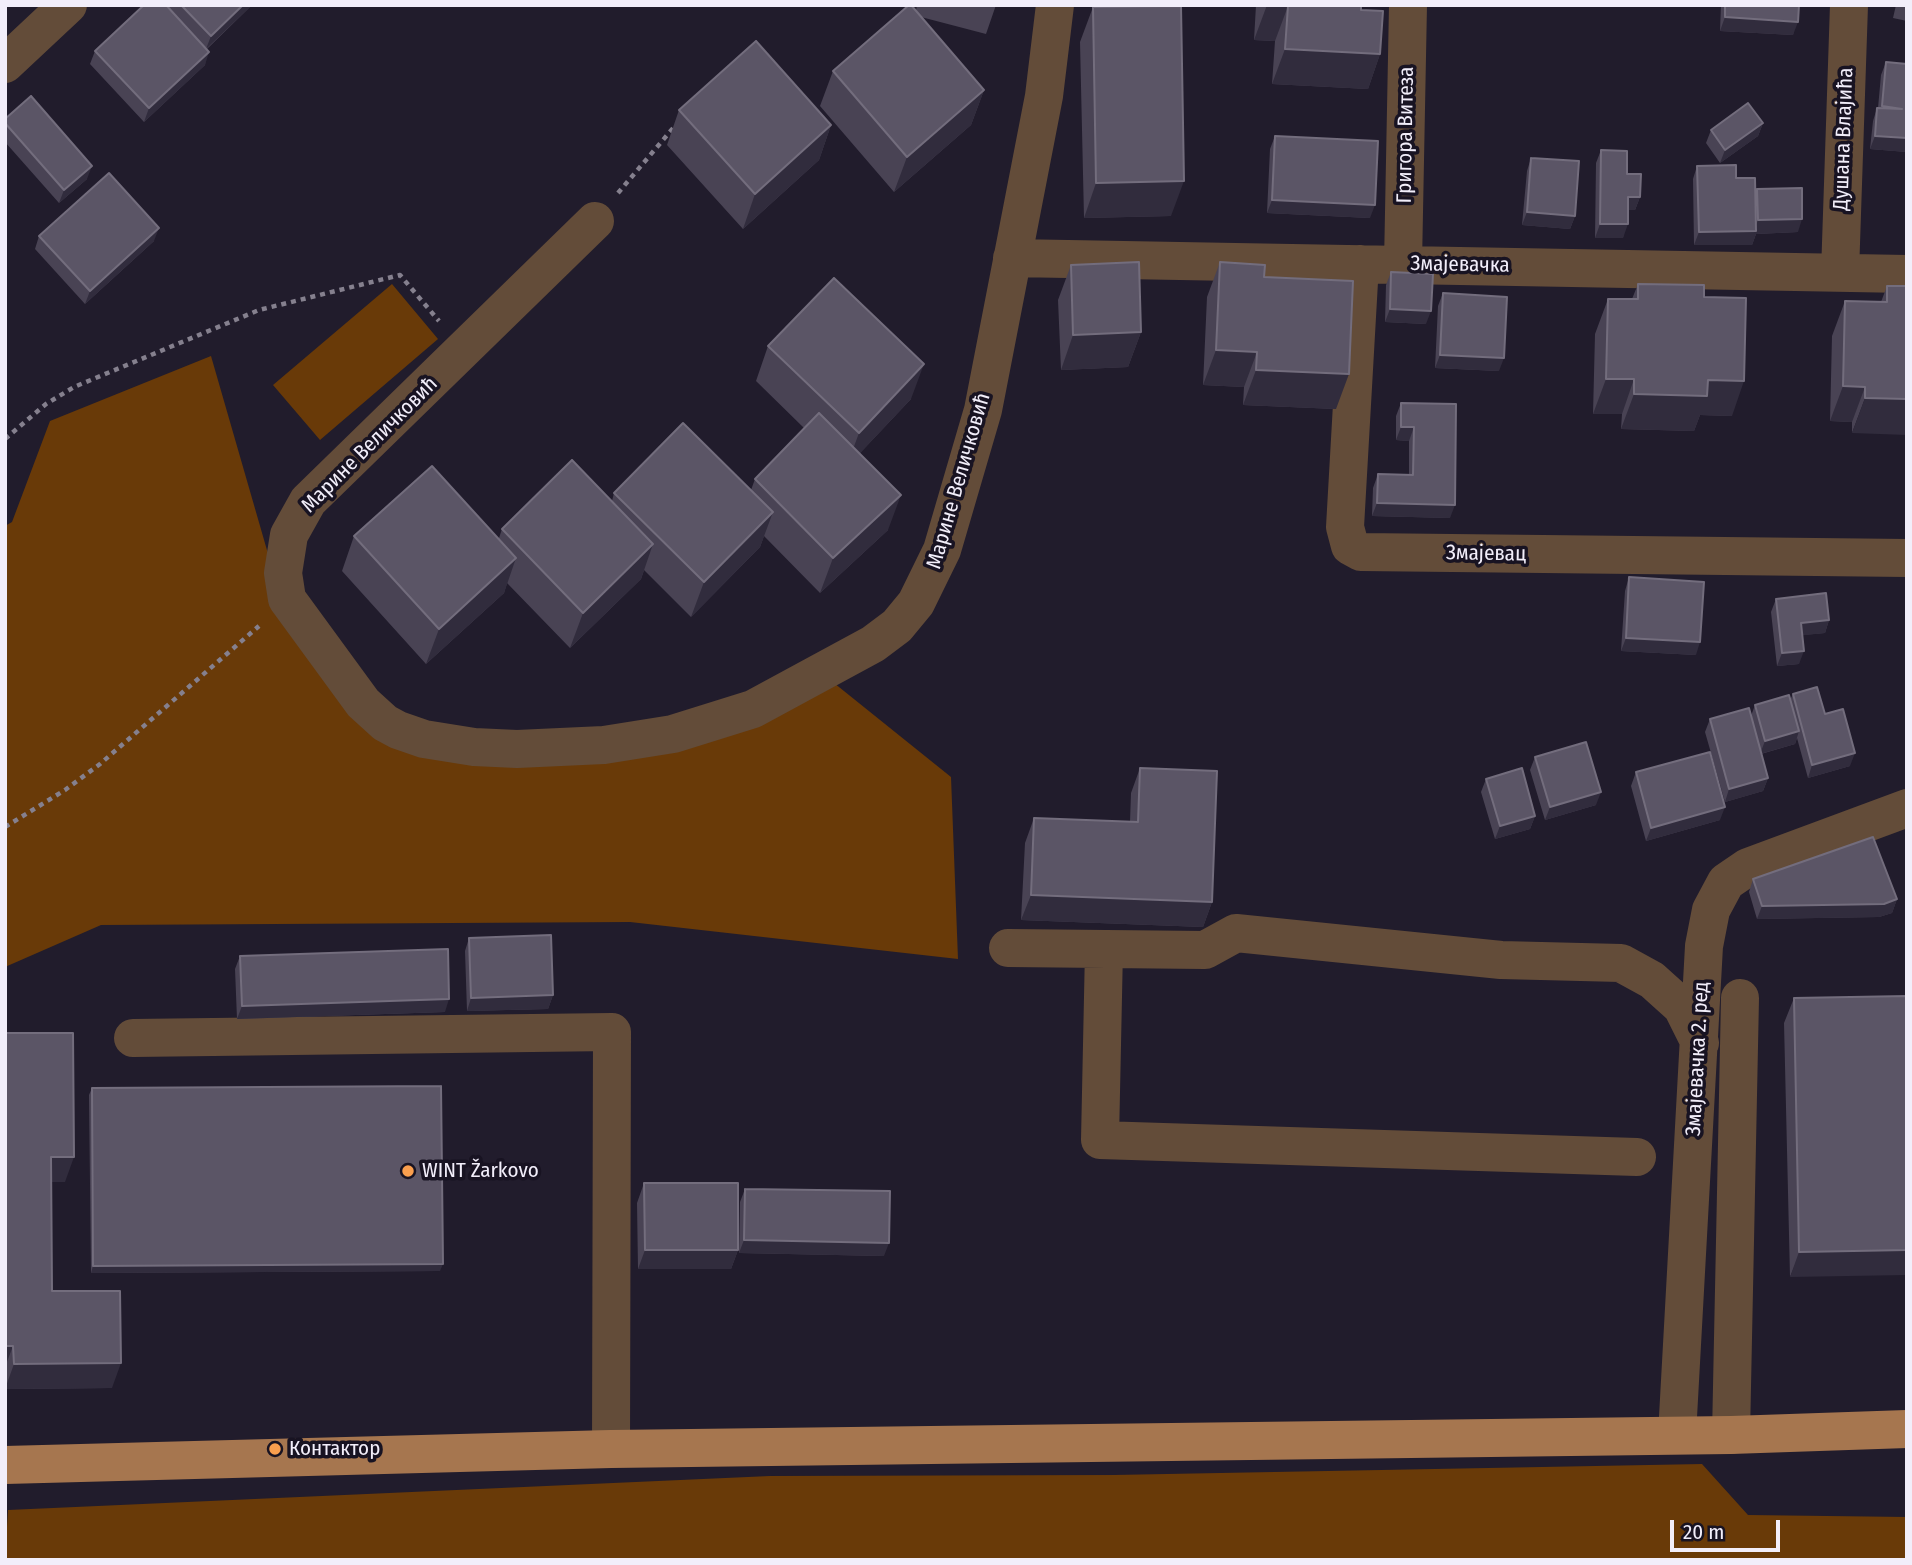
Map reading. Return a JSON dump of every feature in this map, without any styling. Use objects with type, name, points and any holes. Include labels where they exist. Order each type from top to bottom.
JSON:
[{"type":"main road","points":[[5,1465],[611,1449],[1731,1435],[1907,1429]]},
{"type":"street","points":[[5,64],[68,5]]},
{"type":"street","name":"Марине Величковић","points":[[595,221],[300,513],[289,535],[283,559],[287,599],[363,703],[384,723],[424,738],[474,747],[517,749],[604,746],[673,734],[753,709],[873,644],[897,626],[930,578],[942,550],[983,410],[1044,96],[1055,5]]},
{"type":"street","name":"Григора Витеза","points":[[1403,264],[1408,5]]},
{"type":"street","name":"Душана Влајића","points":[[1840,273],[1849,5]]},
{"type":"street","name":"Змајевачка","points":[[1013,258],[1907,274]]},
{"type":"street","name":"Змајевац","points":[[1360,264],[1345,527],[1350,546],[1361,552],[1907,558]]},
{"type":"street","name":"Змајевачка 2. ред","points":[[1677,1435],[1704,946],[1711,910],[1726,882],[1748,867],[1907,808]]},
{"type":"street","points":[[1008,948],[1205,950],[1236,933],[1501,960],[1621,963],[1652,980],[1682,1007],[1700,1043]]},
{"type":"street","points":[[1104,949],[1100,1140],[1637,1157]]},
{"type":"street","points":[[1731,1435],[1740,998]]},
{"type":"street","points":[[133,1038],[612,1032],[611,1449]]},
{"type":"path","points":[[595,221],[674,127]]},
{"type":"path","points":[[5,439],[46,404],[74,387],[143,356],[259,310],[400,275],[465,351]]},
{"type":"path","points":[[5,827],[65,790],[100,764],[287,599]]},
{"type":"shaded area","points":[[392,284],[438,339],[320,440],[273,385]]},
{"type":"shaded area","points":[[211,356],[288,623],[379,734],[467,761],[834,683],[951,777],[958,959],[630,922],[101,925],[5,967],[5,526],[12,522],[50,421]]},
{"type":"shaded area","points":[[1702,1464],[1748,1515],[1907,1517],[1907,1560],[5,1560],[8,1510],[770,1476],[1113,1475]]},
{"type":"building","points":[[144,5],[166,5],[209,52],[149,108],[95,51]]},
{"type":"building","points":[[181,5],[243,5],[211,36]]},
{"type":"building","points":[[909,5],[984,90],[907,157],[833,71]]},
{"type":"building","points":[[1274,5],[1361,5],[1361,10],[1383,11],[1380,54],[1285,49],[1288,6]]},
{"type":"building","points":[[1725,5],[1799,5],[1798,22],[1725,17]]},
{"type":"building","points":[[1181,6],[1184,181],[1096,183],[1093,7]]},
{"type":"building","points":[[756,41],[831,125],[755,194],[679,110]]},
{"type":"building","points":[[1886,62],[1907,64],[1907,138],[1875,136],[1877,108],[1902,109],[1882,106]]},
{"type":"building","points":[[31,96],[92,166],[64,190],[5,123],[5,119]]},
{"type":"building","points":[[1748,103],[1763,123],[1725,150],[1711,130]]},
{"type":"building","points":[[1275,136],[1378,141],[1375,205],[1272,200]]},
{"type":"building","points":[[1601,150],[1627,151],[1627,174],[1641,174],[1640,197],[1628,197],[1628,224],[1600,224]]},
{"type":"building","points":[[1531,158],[1579,161],[1575,216],[1527,212]]},
{"type":"building","points":[[1736,165],[1736,178],[1755,178],[1756,231],[1699,232],[1697,166]]},
{"type":"building","points":[[109,173],[159,228],[90,291],[39,236]]},
{"type":"building","points":[[1802,188],[1802,219],[1758,220],[1757,189]]},
{"type":"building","points":[[1139,262],[1141,332],[1073,335],[1071,265]]},
{"type":"building","points":[[1220,262],[1265,265],[1264,277],[1353,281],[1349,374],[1256,370],[1257,352],[1216,350]]},
{"type":"building","points":[[1391,272],[1433,274],[1431,311],[1390,309]]},
{"type":"building","points":[[834,278],[924,364],[859,433],[768,346]]},
{"type":"building","points":[[1638,284],[1704,285],[1704,297],[1746,298],[1744,381],[1708,380],[1707,396],[1634,394],[1634,379],[1606,379],[1608,299],[1638,299]]},
{"type":"building","points":[[1887,286],[1907,286],[1907,399],[1865,398],[1865,387],[1843,386],[1845,301],[1887,302]]},
{"type":"building","points":[[1443,293],[1507,297],[1504,358],[1440,355]]},
{"type":"building","points":[[1401,403],[1456,404],[1455,505],[1377,503],[1378,474],[1413,475],[1414,427],[1401,427]]},
{"type":"building","points":[[819,413],[901,495],[833,558],[755,479]]},
{"type":"building","points":[[683,423],[773,512],[704,582],[614,493]]},
{"type":"building","points":[[572,460],[653,544],[583,613],[502,529]]},
{"type":"building","points":[[432,466],[516,558],[439,629],[354,536]]},
{"type":"building","points":[[1629,577],[1704,582],[1700,642],[1626,638]]},
{"type":"building","points":[[1826,593],[1829,620],[1801,623],[1804,651],[1782,653],[1776,599]]},
{"type":"building","points":[[1817,687],[1825,714],[1843,709],[1855,753],[1812,765],[1793,694]]},
{"type":"building","points":[[1789,695],[1799,731],[1765,741],[1755,705]]},
{"type":"building","points":[[1749,708],[1768,778],[1729,789],[1710,719]]},
{"type":"building","points":[[1586,742],[1601,792],[1550,807],[1535,757]]},
{"type":"building","points":[[1710,752],[1725,807],[1651,828],[1636,772]]},
{"type":"building","points":[[1140,768],[1217,771],[1212,902],[1031,895],[1034,818],[1138,822]]},
{"type":"building","points":[[1522,768],[1535,816],[1500,826],[1486,779]]},
{"type":"building","points":[[1873,837],[1897,899],[1884,904],[1762,906],[1753,879]]},
{"type":"building","points":[[551,935],[553,995],[471,998],[469,938]]},
{"type":"building","points":[[448,949],[449,999],[242,1006],[240,956]]},
{"type":"building","points":[[1907,996],[1907,1250],[1799,1252],[1794,998]]},
{"type":"building","points":[[5,1033],[73,1033],[74,1157],[51,1157],[52,1291],[120,1291],[121,1363],[14,1364],[13,1346],[5,1346]]},
{"type":"building","points":[[441,1086],[443,1264],[93,1266],[92,1088]]},
{"type":"building","points":[[644,1183],[738,1183],[738,1250],[645,1250]]},
{"type":"building","points":[[745,1189],[890,1191],[889,1243],[744,1240]]},
{"type":"place","name":"WINT Žarkovo","points":[[408,1171]]},
{"type":"place","name":"Контактор","points":[[275,1449]]}]
